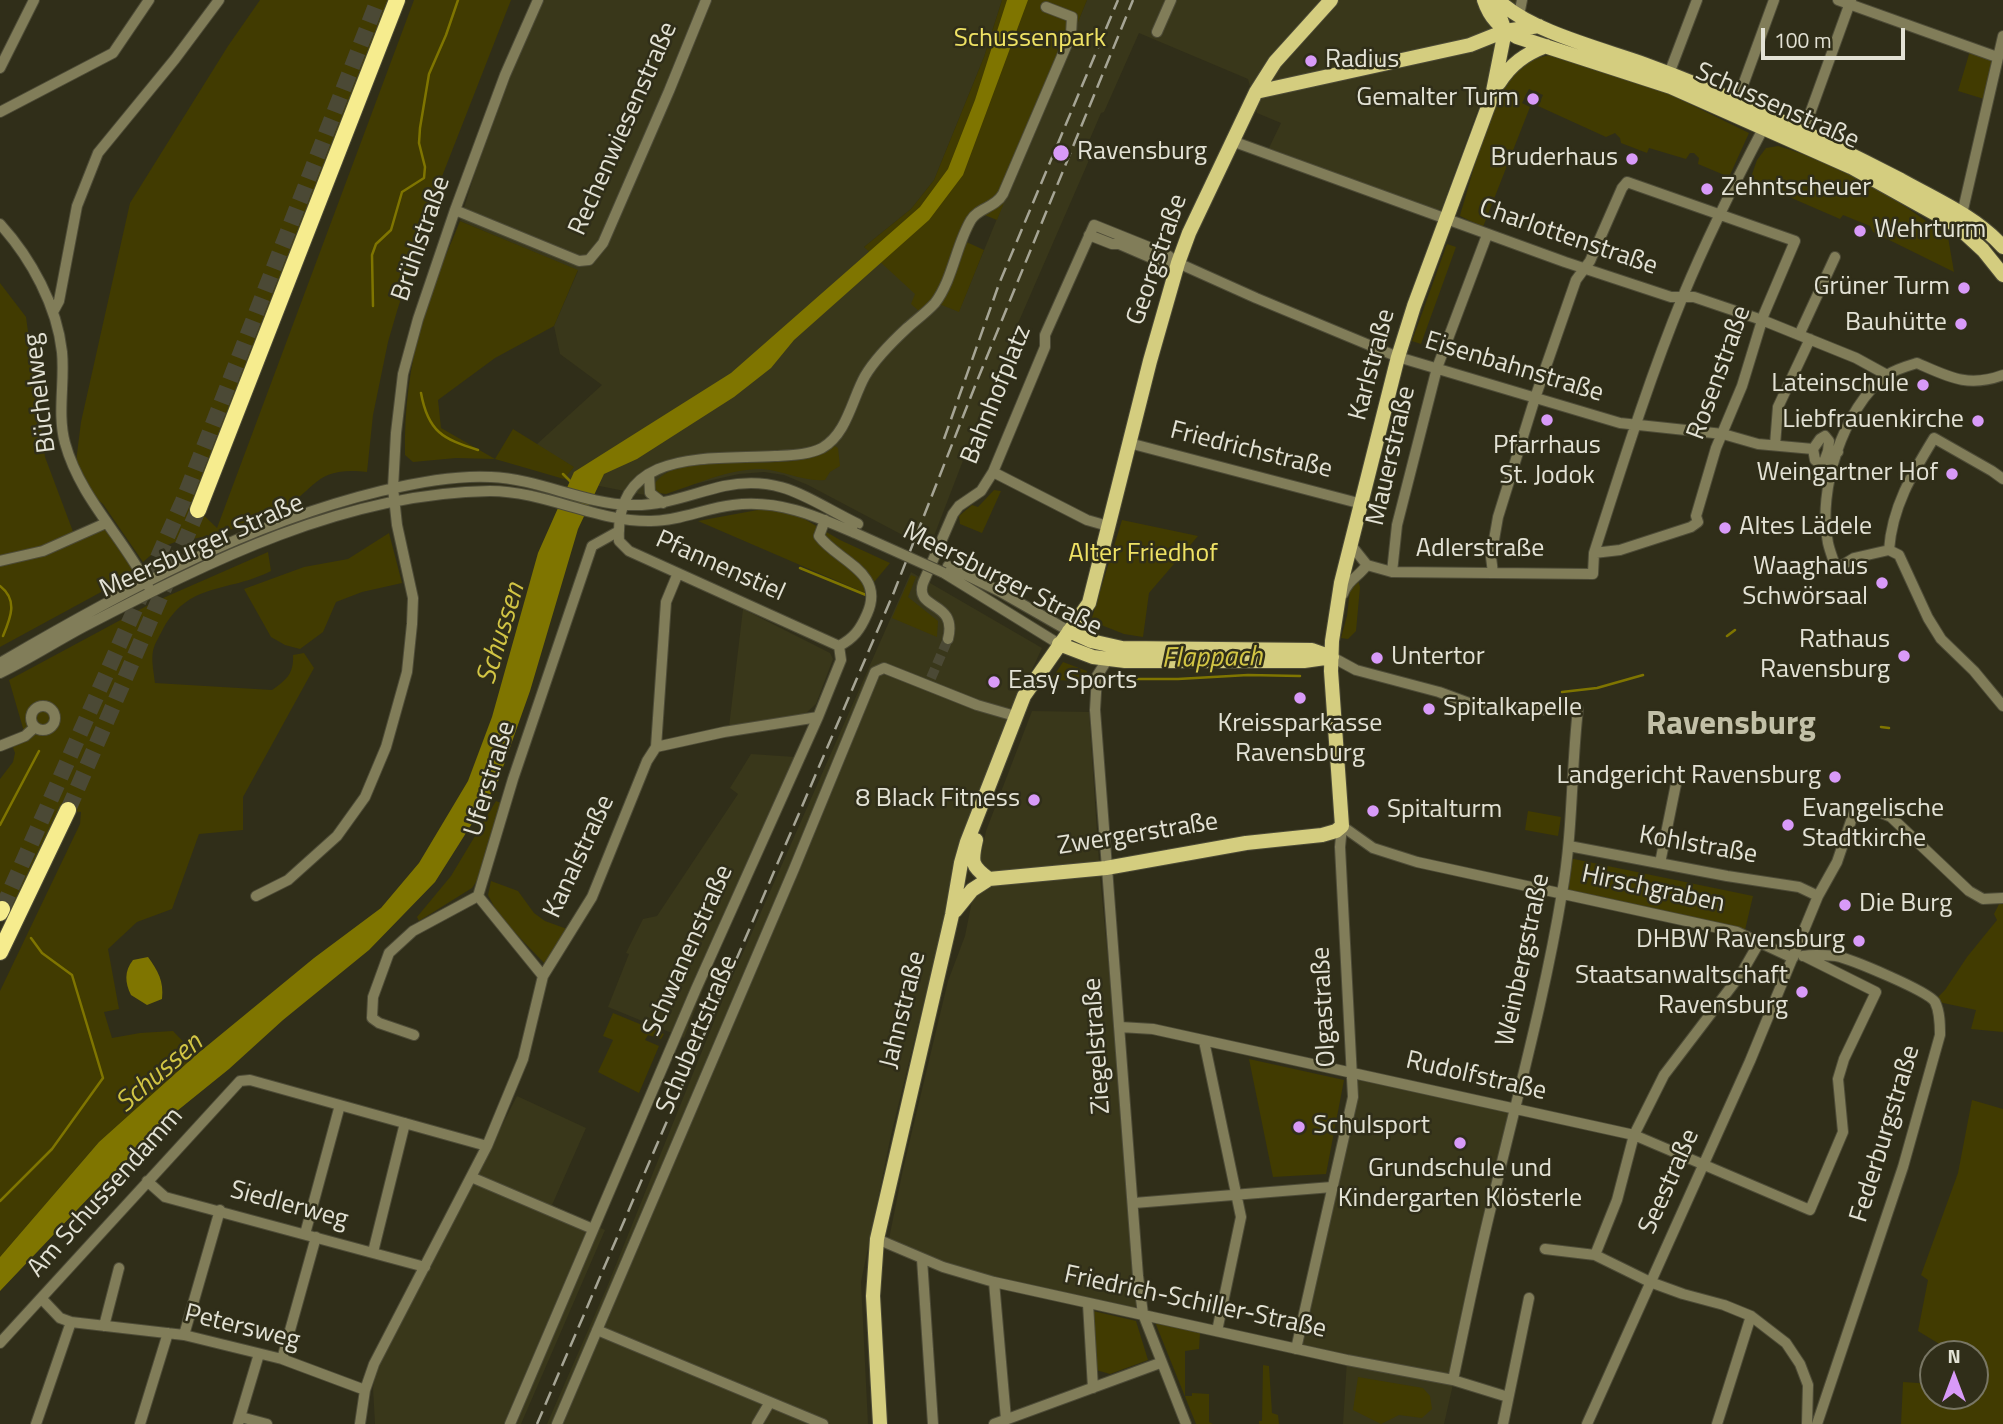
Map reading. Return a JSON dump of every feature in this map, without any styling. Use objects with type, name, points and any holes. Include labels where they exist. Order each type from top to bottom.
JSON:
[{"type":"highway","points":[[198,510],[397,0]]},
{"type":"highway","points":[[0,952],[68,810]]},
{"type":"main road","name":"Georgstraße","points":[[1069,631],[1089,603],[1178,263],[1208,191],[1256,92],[1275,62],[1331,0]]},
{"type":"main road","points":[[1484,0],[1488,13],[1504,31]]},
{"type":"main road","name":"Schussenstraße","points":[[1496,0],[1539,26],[1667,79],[1805,126],[1962,214],[2003,247]]},
{"type":"main road","points":[[1496,0],[1504,31]]},
{"type":"main road","name":"Schussenstraße","points":[[1256,92],[1470,45],[1504,31],[1539,26]]},
{"type":"main road","name":"Schussenstraße","points":[[1504,31],[1546,46],[1667,79],[1851,167],[1942,216],[1972,238],[1997,264],[2003,275]]},
{"type":"main road","name":"Karlstraße","points":[[1492,96],[1504,31]]},
{"type":"main road","name":"Karlstraße","points":[[1332,657],[1336,614],[1351,545],[1398,357],[1414,306],[1492,96],[1508,68],[1546,46]]},
{"type":"main road","name":"Jahnstraße","points":[[880,1424],[873,1296],[877,1239],[952,915],[961,863],[1024,696],[1069,631]]},
{"type":"main road","name":"Meersburger Straße","points":[[1069,631],[1091,641],[1122,648],[1312,650],[1332,657]]},
{"type":"main road","name":"Meersburger Straße","points":[[1059,644],[1107,660],[1304,661],[1332,657]]},
{"type":"main road","name":"Olgastraße","points":[[1332,657],[1333,711],[1342,826]]},
{"type":"main road","points":[[952,915],[972,890],[989,879],[975,869],[972,859],[982,820],[983,801]]},
{"type":"main road","name":"Zwergerstraße","points":[[989,879],[1106,868],[1241,844],[1322,835],[1342,826]]},
{"type":"street","points":[[0,68],[34,0]]},
{"type":"street","points":[[0,112],[113,54],[149,0]]},
{"type":"street","points":[[53,312],[59,301],[77,206],[98,153],[219,0]]},
{"type":"street","name":"Brühlstraße","points":[[256,896],[288,880],[337,836],[365,797],[386,747],[407,671],[413,598],[393,488],[403,374],[418,319],[455,210],[505,75],[538,0]]},
{"type":"street","name":"Rechenwiesenstraße","points":[[455,210],[579,261],[589,260],[603,243],[706,0]]},
{"type":"street","points":[[1157,32],[1171,0]]},
{"type":"street","points":[[1519,15],[1522,0]]},
{"type":"street","points":[[1667,79],[1697,0]]},
{"type":"street","points":[[1739,96],[1774,0]]},
{"type":"street","points":[[1838,0],[1850,2],[1997,57]]},
{"type":"street","points":[[1805,126],[1850,2]]},
{"type":"street","points":[[622,505],[634,485],[649,474],[676,462],[801,454],[823,448],[840,431],[867,373],[904,330],[935,302],[972,217],[998,202],[1003,194],[1071,35],[1072,17],[1046,7]]},
{"type":"street","points":[[1962,214],[2003,36]]},
{"type":"street","points":[[1594,553],[1635,425],[1683,296],[1763,127],[1759,112]]},
{"type":"street","name":"Charlottenstraße","points":[[1232,141],[1584,269],[1671,297],[1695,298],[1762,320],[1856,358],[1887,375]]},
{"type":"street","points":[[1493,573],[1491,557],[1498,517],[1535,398],[1576,280],[1584,269],[1622,188],[1627,183],[1720,214]]},
{"type":"street","name":"Rosenstraße","points":[[1594,553],[1620,550],[1691,527],[1698,522],[1696,516],[1716,448],[1742,386],[1762,320],[1795,241],[1720,214]]},
{"type":"street","name":"Büchelweg","points":[[0,224],[21,250],[53,312],[62,352],[61,416],[65,442],[84,488],[148,587]]},
{"type":"street","name":"Eisenbahnstraße","points":[[1091,230],[1112,244],[1119,244],[1163,263],[1178,263],[1398,357],[1535,398],[1620,423],[1723,434],[1758,443],[1812,449],[1825,436],[1833,452]]},
{"type":"street","name":"Bahnhofplatz","points":[[948,639],[951,626],[948,616],[923,596],[921,589],[953,514],[958,506],[981,491],[993,472],[1045,347],[1045,335],[1091,230]]},
{"type":"street","name":"Mauerstraße","points":[[1392,572],[1397,525],[1437,368],[1487,235]]},
{"type":"street","points":[[1775,445],[1778,407],[1835,257]]},
{"type":"street","points":[[2003,375],[1982,382],[1966,380],[1949,377],[1917,363],[1887,375],[1855,410],[1833,452],[1826,522],[1828,543],[1836,569],[1854,558],[1889,550],[1899,555],[1941,639],[1974,671],[2003,706]]},
{"type":"street","points":[[1889,550],[1899,503],[1908,481],[1934,438],[2003,479]]},
{"type":"street","name":"Friedrichstraße","points":[[1129,443],[1362,503]]},
{"type":"street","points":[[993,472],[1087,520],[1108,526]]},
{"type":"street","points":[[649,474],[650,493],[663,503]]},
{"type":"street","name":"Meersburger Straße","points":[[0,673],[229,542],[289,518],[393,488],[490,477],[522,481],[622,505],[663,503],[725,486],[762,483],[791,488],[857,528],[946,570],[999,591],[1069,631]]},
{"type":"street","name":"Meersburger Straße","points":[[0,663],[148,587],[282,533],[329,518],[394,503],[492,491],[520,494],[619,517],[653,522],[734,505],[765,503],[857,528]]},
{"type":"street","name":"Pfannenstiel","points":[[622,505],[619,541],[629,551],[839,646]]},
{"type":"street","points":[[825,520],[819,536],[824,544],[855,566],[868,582],[872,597],[858,633],[839,646]]},
{"type":"street","points":[[0,561],[43,551],[106,523]]},
{"type":"street","name":"Uferstraße","points":[[478,896],[513,779],[592,546],[619,531]]},
{"type":"street","points":[[1336,614],[1346,585],[1367,565],[1351,545]]},
{"type":"street","name":"Adlerstraße","points":[[1367,565],[1392,572],[1593,574],[1594,553]]},
{"type":"street","name":"Meersburger Straße","points":[[946,570],[1059,644]]},
{"type":"street","points":[[678,573],[666,602],[656,747],[724,732],[818,717]]},
{"type":"street","name":"Schwanenstraße","points":[[510,1424],[696,989],[818,717],[841,660],[839,646]]},
{"type":"street","name":"Weinbergstraße","points":[[1332,657],[1356,670],[1439,692],[1477,706],[1578,709],[1569,846],[1560,906],[1453,1380]]},
{"type":"street","name":"Ziegelstraße","points":[[1107,660],[1097,676],[1095,710],[1138,1276],[1143,1314],[1186,1424]]},
{"type":"street","name":"Schubertstraße","points":[[556,1424],[794,869],[875,672],[884,668],[930,682],[977,705],[1015,716]]},
{"type":"street","points":[[0,746],[25,736],[35,727]]},
{"type":"street","name":"Kanalstraße","points":[[360,1424],[365,1390],[374,1364],[487,1146],[517,1078],[544,976],[592,897],[647,761],[656,747]]},
{"type":"street","points":[[1660,863],[1676,784]]},
{"type":"street","name":"Seestraße","points":[[1587,1424],[1799,957],[1818,896],[1837,862],[1854,812],[1879,812],[1891,817],[1969,891],[1983,900],[2003,898]]},
{"type":"street","name":"Hirschgraben","points":[[1342,826],[1373,848],[1417,862],[1712,926],[1760,941],[1876,992],[1844,1059],[1838,1079],[1843,1132],[1811,1210]]},
{"type":"street","name":"Olgastraße","points":[[1296,1349],[1353,1097],[1354,1073],[1340,848],[1342,826]]},
{"type":"street","name":"Kohlstraße","points":[[1569,846],[1800,887],[1818,896]]},
{"type":"street","points":[[414,1035],[372,1018],[373,997],[389,953],[413,931],[478,896],[544,976]]},
{"type":"street","points":[[1595,1255],[1617,1200],[1634,1135],[1664,1075],[1741,974],[1760,941]]},
{"type":"street","name":"Federburgstraße","points":[[1799,957],[1835,956],[1850,960],[1920,990],[1934,1001],[1940,1018],[1940,1035],[1903,1167],[1817,1424]]},
{"type":"street","name":"Rudolfstraße","points":[[1120,1027],[1153,1030],[1634,1135],[1811,1210]]},
{"type":"street","points":[[1204,1041],[1241,1217],[1217,1331]]},
{"type":"street","name":"Am Schussendamm","points":[[0,1343],[240,1081],[250,1080],[340,1105]]},
{"type":"street","points":[[282,1359],[340,1105],[487,1146]]},
{"type":"street","points":[[373,1252],[405,1124]]},
{"type":"street","points":[[471,1177],[593,1229]]},
{"type":"street","name":"Siedlerweg","points":[[147,1181],[165,1197],[425,1267]]},
{"type":"street","points":[[1134,1203],[1332,1187]]},
{"type":"street","points":[[184,1335],[220,1210]]},
{"type":"street","name":"Friedrich-Schiller-Straße","points":[[877,1239],[922,1259],[994,1282],[1296,1349],[1453,1380],[1508,1397]]},
{"type":"street","points":[[1545,1249],[1595,1255],[1650,1282],[1751,1316],[1777,1334],[1800,1364],[1808,1385],[1808,1424]]},
{"type":"street","points":[[922,1259],[933,1424]]},
{"type":"street","points":[[104,1326],[118,1268]]},
{"type":"street","points":[[994,1282],[1006,1419]]},
{"type":"street","points":[[36,1424],[71,1322],[60,1318],[41,1298]]},
{"type":"street","points":[[1503,1424],[1528,1298]]},
{"type":"street","points":[[1088,1304],[1093,1388]]},
{"type":"street","points":[[1717,1424],[1751,1316]]},
{"type":"street","name":"Petersweg","points":[[71,1322],[184,1335],[282,1359],[365,1390]]},
{"type":"street","points":[[597,1330],[823,1424]]},
{"type":"street","points":[[140,1424],[168,1333]]},
{"type":"street","points":[[259,1354],[240,1420],[267,1424]]},
{"type":"street","points":[[994,1424],[1160,1363]]},
{"type":"street","points":[[757,1424],[770,1402]]},
{"type":"shaded area","points":[[538,0],[1002,0],[984,57],[934,180],[911,209],[864,247],[959,311],[1087,0],[1518,0],[1441,210],[1424,208],[1269,148],[1281,123],[1257,113],[1248,79],[1139,33],[1089,141],[1096,144],[999,367],[929,549],[784,475],[764,472],[739,474],[645,495],[564,479],[573,467],[536,445],[602,385],[560,354],[554,326],[578,271],[460,221],[505,75]]},
{"type":"shaded area","points":[[1007,0],[1028,0],[963,175],[929,220],[794,340],[771,368],[734,397],[637,459],[604,474],[578,529],[530,691],[497,784],[435,882],[369,950],[177,1111],[96,1190],[0,1291],[0,1257],[99,1142],[196,1055],[314,958],[381,908],[419,863],[468,781],[492,717],[538,553],[574,472],[731,373],[920,207],[948,169],[975,100]]},
{"type":"shaded area","points":[[911,572],[1042,648],[1010,718],[967,827],[891,1135],[861,1282],[868,1424],[547,1424],[607,1287],[727,989]]},
{"type":"shaded area","points":[[743,609],[830,653],[833,659],[816,704],[805,714],[729,727]]},
{"type":"shaded area","points":[[1032,711],[1089,712],[1100,877],[1142,1313],[994,1282],[888,1244],[948,981],[965,936],[986,831]]},
{"type":"shaded area","points":[[751,754],[795,757],[684,1038],[608,1007],[629,954],[626,953],[643,919],[657,916],[738,794],[730,788]]},
{"type":"shaded area","points":[[148,957],[160,976],[162,999],[147,1005],[131,995],[126,977],[133,960]]},
{"type":"shaded area","points":[[1354,1073],[1515,1111],[1444,1424],[1343,1424],[1347,1360],[1296,1349]]},
{"type":"shaded area","points":[[517,1096],[586,1128],[552,1205],[605,1230],[521,1424],[375,1424],[373,1388],[376,1371]]},
{"type":"green space","points":[[260,0],[389,0],[193,505],[217,528],[414,0],[511,0],[432,202],[397,311],[373,415],[367,472],[349,471],[325,477],[277,511],[217,534],[178,541],[143,562],[103,504],[84,488],[75,470],[81,422],[130,203],[228,46]]},
{"type":"green space","name":"Schussenpark","points":[[1002,0],[1087,0],[997,220],[972,210],[973,230],[960,239],[984,250],[959,312],[932,301],[919,311],[911,304],[915,294],[864,247],[911,209],[934,180],[984,57]]},
{"type":"green space","points":[[1970,51],[1994,60],[1984,99],[1958,91]]},
{"type":"green space","points":[[1549,55],[1667,93],[1749,133],[1729,177],[1698,164],[1699,158],[1694,153],[1690,153],[1686,159],[1649,148],[1647,153],[1621,143],[1615,133],[1606,137],[1538,106],[1543,95],[1529,89],[1522,103],[1530,107],[1483,227],[1460,216],[1491,117],[1507,82],[1523,65]]},
{"type":"green space","points":[[1778,146],[1845,172],[1929,223],[1948,237],[1954,272],[1873,232],[1870,226],[1843,215],[1840,219],[1750,180],[1757,160],[1766,148]]},
{"type":"green space","points":[[460,221],[578,270],[554,326],[495,358],[438,400],[441,428],[495,459],[456,458],[413,462],[405,455],[405,438],[414,354],[430,296]]},
{"type":"green space","points":[[1447,244],[1456,247],[1421,344],[1412,341]]},
{"type":"green space","points":[[0,283],[26,317],[45,457],[75,537],[106,523],[135,568],[114,585],[0,647]]},
{"type":"green space","points":[[513,429],[574,467],[564,479],[495,459]]},
{"type":"green space","points":[[833,445],[838,448],[840,466],[830,472],[825,480],[761,469],[725,474],[666,494],[655,489],[655,483],[671,471],[692,464],[793,461],[815,456]]},
{"type":"green space","points":[[994,490],[1001,491],[982,533],[960,524],[959,516],[972,505],[978,507]]},
{"type":"green space","points":[[763,509],[796,514],[840,540],[890,563],[865,593],[698,521]]},
{"type":"green space","name":"Alter Friedhof","points":[[1122,520],[1198,536],[1149,593],[1143,637],[1124,634],[1091,621]]},
{"type":"green space","points":[[389,533],[402,583],[362,592],[336,602],[323,632],[300,649],[271,637],[244,589],[304,567],[348,559]]},
{"type":"green space","points":[[268,552],[271,571],[210,590],[184,604],[172,615],[152,655],[155,683],[272,690],[288,676],[293,655],[304,653],[314,668],[243,797],[243,830],[199,834],[172,909],[137,922],[108,949],[119,1009],[104,1012],[112,1038],[173,1031],[196,1055],[98,1143],[0,1257],[0,991],[80,824],[81,812],[60,810],[13,910],[0,908],[0,779],[13,762],[15,753],[11,742],[25,735],[9,680],[154,602]]},
{"type":"green space","points":[[911,575],[916,577],[908,597],[938,621],[937,637],[892,618]]},
{"type":"green space","points":[[1358,580],[1360,587],[1356,631],[1348,639],[1341,638],[1350,590]]},
{"type":"green space","points":[[1063,662],[1087,671],[1086,681],[1051,680]]},
{"type":"green space","points":[[496,801],[501,803],[478,879],[472,888],[419,921],[417,917],[451,876]]},
{"type":"green space","points":[[1528,811],[1561,817],[1558,836],[1525,830]]},
{"type":"green space","points":[[1569,858],[1753,896],[1745,930],[1565,892]]},
{"type":"green space","points":[[491,881],[518,891],[534,913],[545,921],[567,929],[546,965],[499,916],[488,895]]},
{"type":"green space","points":[[2003,902],[2003,1032],[1971,1029],[1976,1010],[1934,1001],[1997,920],[1994,914]]},
{"type":"green space","points":[[613,1013],[664,1034],[661,1039],[648,1035],[645,1040],[659,1046],[639,1093],[598,1072],[613,1040],[603,1036]]},
{"type":"green space","name":"Schulsport","points":[[1249,1059],[1344,1080],[1326,1174],[1273,1177]]},
{"type":"green space","points":[[1972,1100],[2003,1109],[2003,1424],[1901,1424],[1903,1382],[1919,1383],[1919,1410],[1989,1410],[1989,1340],[1933,1340],[1918,1331],[1928,1280],[1921,1275],[1958,1173]]},
{"type":"green space","points":[[1093,1311],[1136,1321],[1148,1360],[1110,1374],[1096,1370]]},
{"type":"green space","points":[[1155,1322],[1200,1333],[1199,1349],[1185,1351],[1185,1396],[1192,1396],[1192,1393],[1209,1394],[1209,1422],[1213,1424],[1196,1424]]},
{"type":"green space","points":[[1263,1365],[1269,1366],[1272,1413],[1278,1415],[1279,1424],[1259,1424],[1259,1421],[1262,1421]]},
{"type":"green space","points":[[1358,1377],[1423,1388],[1430,1396],[1432,1409],[1422,1418],[1399,1415],[1381,1424],[1353,1410]]},
{"type":"waterway","points":[[373,306],[372,255],[376,244],[391,230],[402,192],[424,178],[425,167],[419,143],[429,74],[458,0]]},
{"type":"waterway","points":[[421,393],[428,417],[439,432],[455,442],[478,450]]},
{"type":"waterway","points":[[563,474],[571,482]]},
{"type":"waterway","name":"Flappach","points":[[800,568],[866,595]]},
{"type":"waterway","points":[[0,586],[6,591],[11,603],[3,636]]},
{"type":"waterway","name":"Flappach","points":[[1777,601],[1783,596],[1808,594]]},
{"type":"waterway","name":"Flappach","points":[[1727,636],[1735,630]]},
{"type":"waterway","name":"Flappach","points":[[1562,692],[1597,688],[1643,675]]},
{"type":"waterway","name":"Flappach","points":[[1125,679],[1300,676]]},
{"type":"waterway","points":[[1881,727],[1889,728]]},
{"type":"waterway","points":[[0,825],[39,751]]},
{"type":"waterway","points":[[0,1201],[52,1149],[103,1078],[72,975],[42,953],[31,938]]},
{"type":"tunnel","points":[[2,909],[183,501],[378,0]]},
{"type":"tunnel","points":[[68,810],[198,510]]},
{"type":"tunnel","points":[[931,678],[948,639]]},
{"type":"railway","points":[[944,439],[999,284],[1118,0]]},
{"type":"railway","points":[[537,1424],[894,592],[1133,0]]},
{"type":"place","name":"Radius","points":[[1311,61]]},
{"type":"place","name":"Gemalter Turm","points":[[1533,99]]},
{"type":"place","name":"Ravensburg","points":[[1061,153]]},
{"type":"place","name":"Bruderhaus","points":[[1632,159]]},
{"type":"place","name":"Zehntscheuer","points":[[1707,189]]},
{"type":"place","name":"Wehrturm","points":[[1860,231]]},
{"type":"place","name":"Grüner Turm","points":[[1964,288]]},
{"type":"place","name":"Bauhütte","points":[[1961,324]]},
{"type":"place","name":"Lateinschule","points":[[1923,385]]},
{"type":"place","name":"Pfarrhaus St. Jodok","points":[[1547,420]]},
{"type":"place","name":"Liebfrauenkirche","points":[[1978,421]]},
{"type":"place","name":"Weingartner Hof","points":[[1952,474]]},
{"type":"place","name":"Altes Lädele","points":[[1725,528]]},
{"type":"place","name":"Waaghaus Schwörsaal","points":[[1882,583]]},
{"type":"place","name":"Rathaus Ravensburg","points":[[1904,656]]},
{"type":"place","name":"Untertor","points":[[1377,658]]},
{"type":"place","name":"Easy Sports","points":[[994,682]]},
{"type":"place","name":"Kreissparkasse Ravensburg","points":[[1300,698]]},
{"type":"place","name":"Spitalkapelle","points":[[1429,709]]},
{"type":"place","name":"Landgericht Ravensburg","points":[[1835,777]]},
{"type":"place","name":"8 Black Fitness","points":[[1034,800]]},
{"type":"place","name":"Spitalturm","points":[[1373,811]]},
{"type":"place","name":"Evangelische Stadtkirche","points":[[1788,825]]},
{"type":"place","name":"Die Burg","points":[[1845,905]]},
{"type":"place","name":"DHBW Ravensburg","points":[[1859,941]]},
{"type":"place","name":"Staatsanwaltschaft Ravensburg","points":[[1802,992]]},
{"type":"place","name":"Schulsport","points":[[1299,1127]]},
{"type":"place","name":"Grundschule und Kindergarten Klösterle","points":[[1460,1143]]},
{"type":"district","name":"Ravensburg","points":[[1731,726]]},
{"type":"water label","name":"Schussen","points":[[502,634]]},
{"type":"water label","name":"Schussen","points":[[160,1074]]}]
